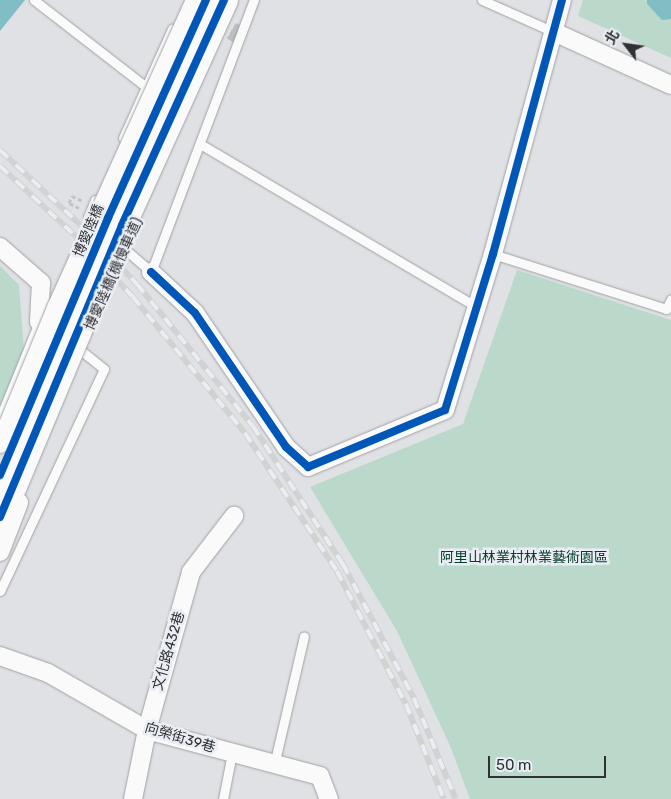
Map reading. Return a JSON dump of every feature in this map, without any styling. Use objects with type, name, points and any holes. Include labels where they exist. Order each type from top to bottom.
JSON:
[{"type":"main road","name":"博愛陸橋","points":[[0,517],[122,225],[224,0]]},
{"type":"main road","name":"博愛陸橋","points":[[0,475],[108,218],[193,1]]},
{"type":"street","name":"博愛陸橋(機慢車道)","points":[[0,552],[101,303],[237,0]]},
{"type":"street","points":[[151,272],[194,313],[286,447],[308,467],[445,410],[475,306],[493,254],[562,0]]},
{"type":"street","points":[[0,444],[60,299],[193,1]]},
{"type":"street","points":[[554,32],[671,85]]},
{"type":"street","points":[[0,247],[41,283],[39,322]]},
{"type":"street","name":"文化路432巷","points":[[133,799],[147,730],[191,572],[234,516]]},
{"type":"street","name":"向榮街39巷","points":[[0,656],[48,673],[147,730],[320,776],[329,799]]},
{"type":"lane","points":[[35,0],[146,87]]},
{"type":"lane","points":[[193,1],[146,87],[88,216],[151,272],[254,0]]},
{"type":"lane","points":[[482,0],[554,32]]},
{"type":"lane","points":[[200,144],[475,306]]},
{"type":"lane","points":[[493,254],[666,309],[671,299]]},
{"type":"lane","points":[[0,418],[39,322],[58,332],[104,369],[0,591]]},
{"type":"lane","points":[[274,765],[304,636]]},
{"type":"lane","points":[[223,799],[232,753]]},
{"type":"path","points":[[81,209],[69,203],[72,196],[93,206]]},
{"type":"green space","points":[[583,0],[671,0],[671,58],[578,16]]},
{"type":"green space","points":[[0,266],[19,285],[24,351],[0,405]]},
{"type":"green space","name":"阿里山林業村林業藝術園區","points":[[517,270],[671,320],[671,799],[470,799],[451,748],[397,631],[310,487],[463,424]]},
{"type":"water","points":[[0,0],[25,0],[0,31]]},
{"type":"water","points":[[647,0],[671,0],[671,19],[662,20],[647,4]]},
{"type":"tunnel","points":[[185,3],[239,35]]},
{"type":"railway","points":[[0,150],[86,230],[137,284],[253,426],[343,564],[414,698],[456,799]]},
{"type":"railway","points":[[0,166],[81,241],[133,297],[245,433],[337,571],[406,704],[444,799]]},
{"type":"cycle path","points":[[0,475],[108,218],[206,0]]},
{"type":"cycle path","points":[[0,517],[122,225],[224,0]]},
{"type":"cycle path","points":[[151,272],[195,313],[286,447],[308,467],[445,410],[493,254],[562,0]]}]
